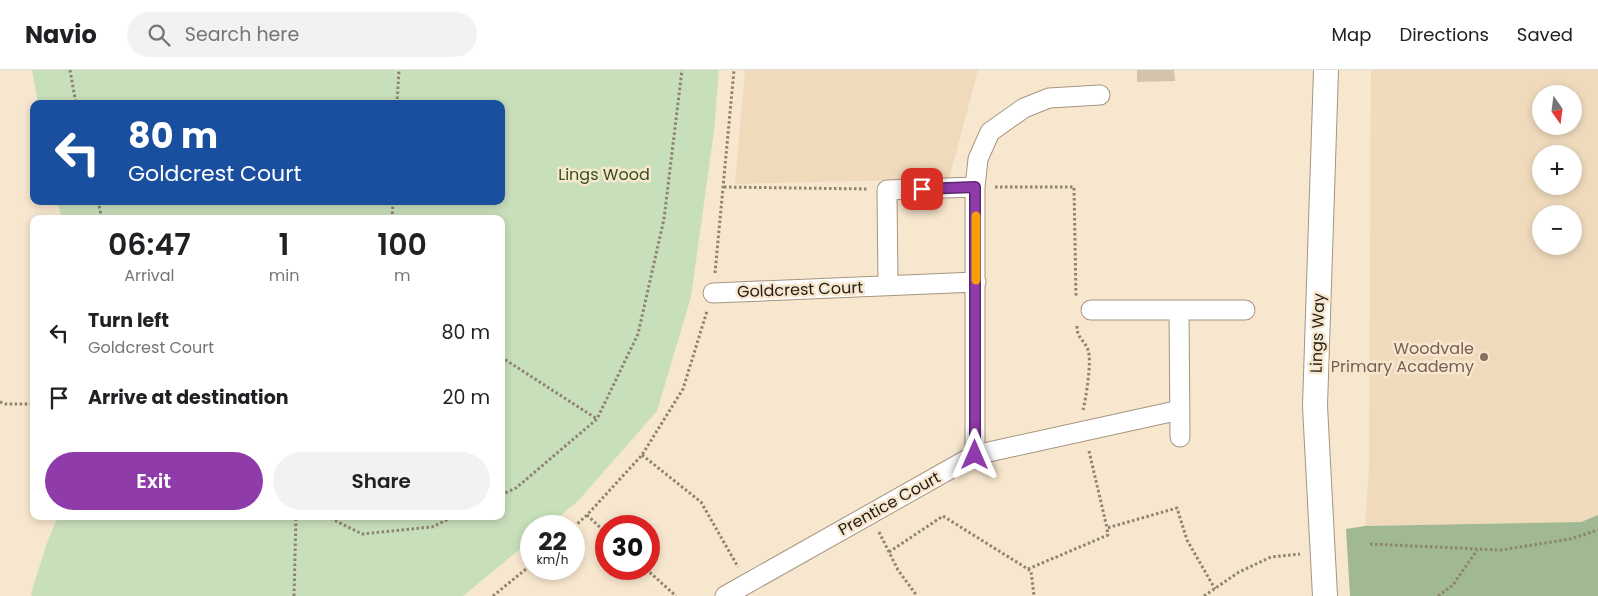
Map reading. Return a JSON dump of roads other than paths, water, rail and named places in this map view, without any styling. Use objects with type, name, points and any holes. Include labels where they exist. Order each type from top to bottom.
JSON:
[{"type":"street","name":"Lings Way","points":[[1325,596],[1315,406],[1326,70]]},
{"type":"street","points":[[975,455],[975,187],[978,159],[990,132],[1024,108],[1049,98],[1100,96]]},
{"type":"street","points":[[888,286],[887,190],[975,187]]},
{"type":"street","name":"Goldcrest Court","points":[[713,293],[976,282]]},
{"type":"street","points":[[1091,310],[1244,310]]},
{"type":"street","points":[[1180,310],[1180,437]]},
{"type":"street","name":"Prentice Court","points":[[725,596],[975,455],[1180,410]]},
{"type":"place","name":"Woodvale Primary Academy","points":[[1484,357]]},
{"type":"park label","name":"Lings Wood","points":[[604,174]]}]
